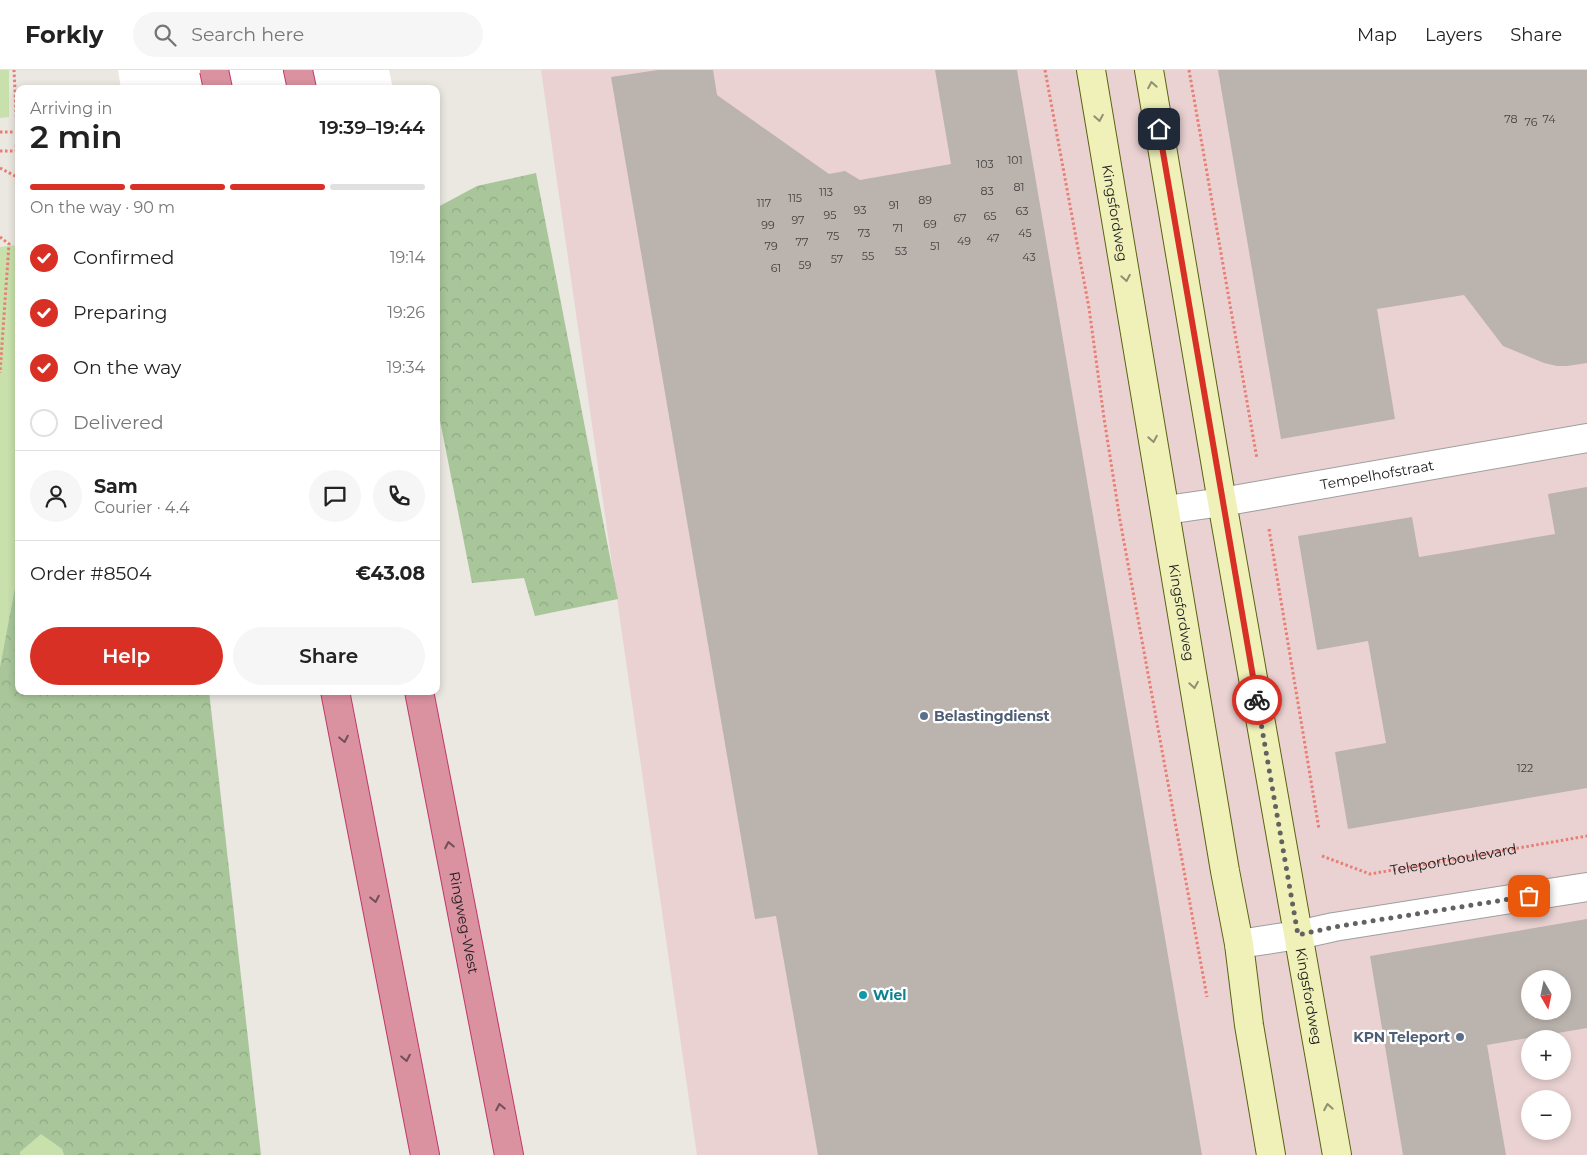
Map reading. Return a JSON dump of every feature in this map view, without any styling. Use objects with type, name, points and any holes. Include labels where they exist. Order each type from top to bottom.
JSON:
[{"type":"highway","points":[[214,70],[217,85]]},
{"type":"highway","points":[[298,70],[301,85]]},
{"type":"highway","points":[[336,695],[425,1155]]},
{"type":"highway","name":"Ringweg-West","points":[[420,695],[509,1155]]},
{"type":"street","name":"Kingsfordweg","points":[[1091,70],[1166,510],[1224,871],[1239,944],[1249,1025],[1271,1155]]},
{"type":"street","name":"Kingsfordweg","points":[[1149,70],[1222,502],[1337,1155]]},
{"type":"street","name":"Tempelhofstraat","points":[[1166,510],[1222,502],[1587,438]]},
{"type":"street","points":[[1239,944],[1587,887]]},
{"type":"path","points":[[14,70],[15,86]]},
{"type":"path","points":[[1045,70],[1089,308],[1120,520],[1185,876]]},
{"type":"path","points":[[0,132],[15,132]]},
{"type":"path","points":[[0,151],[15,151]]},
{"type":"path","points":[[0,168],[15,176]]},
{"type":"path","points":[[0,237],[9,244],[0,373]]},
{"type":"path","name":"Teleportboulevard","points":[[1323,856],[1370,874],[1587,836]]},
{"type":"shaded area","points":[[541,70],[1587,70],[1587,1155],[697,1155]]},
{"type":"green space","points":[[0,70],[9,70],[9,117],[0,118]]},
{"type":"green space","points":[[536,173],[618,599],[535,616],[524,578],[472,583],[440,420],[440,206],[477,186]]},
{"type":"green space","points":[[15,245],[15,587],[0,667],[0,247]]},
{"type":"green space","points":[[15,587],[15,695],[209,695],[261,1155],[64,1155],[62,1149],[41,1134],[20,1152],[20,1155],[0,1155],[0,667]]},
{"type":"green space","points":[[41,1133],[62,1149],[64,1155],[20,1155],[20,1152]]},
{"type":"pier","points":[[118,70],[389,70],[392,85],[120,85]]},
{"type":"building","name":"Belastingdienst","points":[[658,70],[713,70],[717,95],[829,174],[845,171],[860,180],[951,164],[935,70],[1017,70],[1202,1155],[818,1155],[776,916],[755,919],[611,77]]},
{"type":"building","points":[[1218,70],[1587,70],[1587,363],[1557,366],[1544,363],[1503,346],[1464,295],[1377,309],[1395,419],[1281,439]]},
{"type":"building","points":[[1587,487],[1587,788],[1348,829],[1335,752],[1386,743],[1368,641],[1317,650],[1298,536],[1412,517],[1419,557],[1462,550],[1555,534],[1548,494]]},
{"type":"building","name":"KPN Teleport","points":[[1587,919],[1587,1028],[1571,1031],[1521,1030],[1521,1039],[1487,1045],[1506,1155],[1403,1155],[1370,956]]},
{"type":"way so far","points":[[1257,700],[1298,935],[1334,927],[1529,896]]},
{"type":"place","name":"Belastingdienst","points":[[924,716]]},
{"type":"place","name":"Wiel","points":[[863,995]]},
{"type":"place","name":"KPN Teleport","points":[[1460,1037]]},
{"type":"route","points":[[1159,129],[1218,482],[1257,700]]}]
